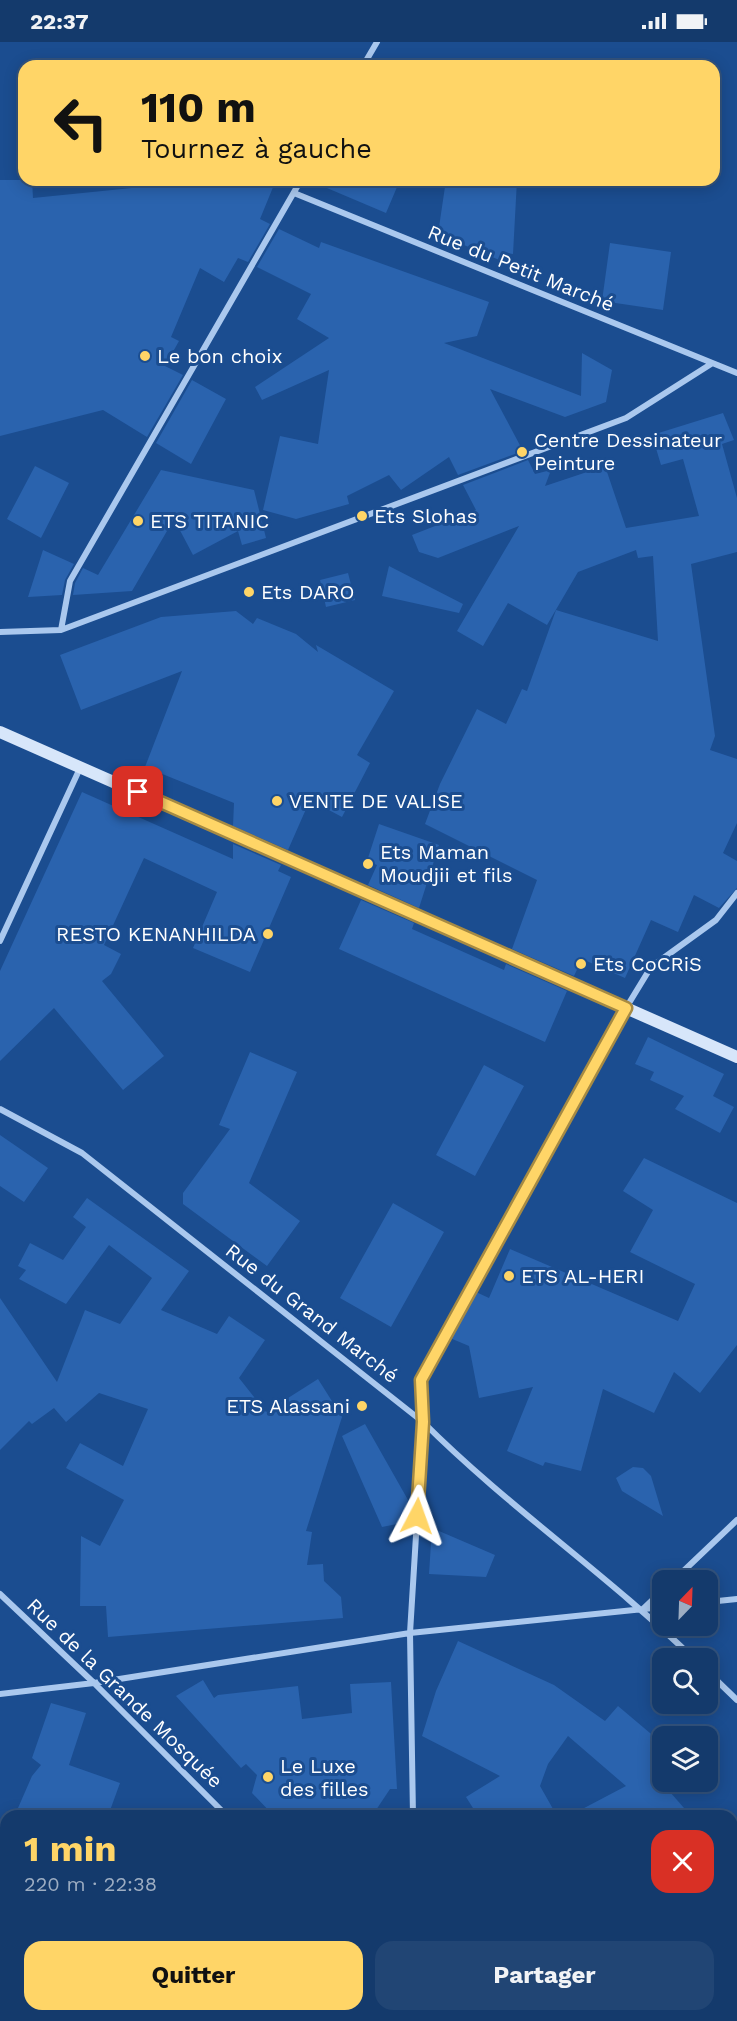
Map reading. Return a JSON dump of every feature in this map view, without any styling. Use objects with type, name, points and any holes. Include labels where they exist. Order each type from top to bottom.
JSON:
[{"type":"main road","points":[[0,732],[737,1057]]},
{"type":"street","points":[[366,60],[377,42]]},
{"type":"street","points":[[61,630],[70,581],[298,186]]},
{"type":"street","name":"Rue du Petit Marché","points":[[294,193],[737,373]]},
{"type":"street","points":[[0,632],[61,630],[626,418],[711,364]]},
{"type":"street","points":[[0,940],[81,766]]},
{"type":"street","points":[[413,1810],[410,1633],[423,1422],[421,1380],[626,1008],[651,967],[716,921],[737,893]]},
{"type":"street","points":[[0,924],[7,928]]},
{"type":"street","name":"Rue du Grand Marché","points":[[0,1109],[82,1153],[423,1422],[470,1468],[643,1609],[683,1648]]},
{"type":"street","points":[[685,1570],[737,1520]]},
{"type":"street","name":"Rue de la Grande Mosquée","points":[[0,1594],[94,1683],[221,1810]]},
{"type":"street","points":[[718,1601],[737,1599]]},
{"type":"street","points":[[643,1609],[652,1600]]},
{"type":"street","points":[[0,1694],[94,1683],[410,1633],[652,1608]]},
{"type":"street","points":[[718,1682],[737,1700]]},
{"type":"building","points":[[0,180],[18,180],[18,186],[32,186],[33,198],[152,186],[274,186],[260,219],[270,224],[248,262],[238,258],[224,282],[200,268],[171,337],[179,341],[165,366],[183,375],[147,437],[103,410],[0,436]]},
{"type":"building","points":[[322,186],[397,186],[386,213]]},
{"type":"building","points":[[445,186],[517,186],[513,254],[507,253],[504,262],[438,234]]},
{"type":"building","points":[[279,229],[319,248],[321,242],[489,302],[477,336],[444,343],[581,396],[582,353],[612,370],[606,402],[565,417],[490,389],[523,451],[458,475],[449,457],[401,490],[389,475],[347,496],[349,504],[296,519],[263,510],[280,436],[318,444],[329,370],[262,400],[255,387],[329,338],[297,319],[311,294],[257,267]]},
{"type":"building","points":[[610,243],[671,252],[663,310],[602,301]]},
{"type":"building","points":[[192,380],[226,399],[191,464],[156,443]]},
{"type":"building","points":[[723,413],[734,440],[722,444],[737,498],[737,552],[691,564],[715,736],[710,750],[737,759],[737,823],[723,853],[737,861],[737,888],[719,908],[694,895],[678,932],[651,920],[625,978],[582,959],[574,976],[512,949],[537,880],[425,824],[440,784],[477,709],[506,724],[522,689],[527,691],[556,610],[658,641],[653,556],[638,558],[636,550],[578,572],[547,625],[508,603],[483,646],[457,631],[519,526],[438,558],[419,552],[412,535],[476,510],[463,485],[528,460],[535,474],[551,470],[545,486],[605,466],[626,528],[699,516],[683,459],[661,465],[652,435]]},
{"type":"building","points":[[35,466],[69,483],[41,538],[7,519]]},
{"type":"building","points":[[161,470],[254,490],[266,538],[242,545],[238,531],[193,555],[174,519],[132,591],[73,595],[75,583],[83,568],[98,575]]},
{"type":"building","points":[[43,550],[74,564],[65,580],[62,595],[28,597]]},
{"type":"building","points":[[389,566],[463,604],[459,613],[382,596]]},
{"type":"building","points":[[348,573],[355,600],[326,607],[320,580]]},
{"type":"building","points":[[236,611],[253,624],[257,618],[296,634],[318,652],[316,645],[394,691],[357,755],[370,763],[342,817],[310,800],[288,850],[233,826],[234,803],[145,767],[182,671],[81,710],[60,655],[161,617]]},
{"type":"building","points":[[82,792],[233,859],[233,844],[281,865],[278,871],[291,877],[250,972],[193,948],[217,892],[144,858],[104,945],[121,954],[111,974],[102,981],[164,1056],[123,1090],[54,1008],[0,1061],[0,971]]},
{"type":"building","points":[[379,824],[439,845],[419,908],[368,885],[377,865],[367,861]]},
{"type":"building","points":[[361,900],[414,923],[412,929],[504,970],[506,964],[567,991],[545,1042],[339,949]]},
{"type":"building","points":[[648,1037],[724,1074],[713,1096],[734,1107],[720,1133],[675,1109],[684,1096],[650,1080],[654,1072],[635,1064]]},
{"type":"building","points":[[250,1052],[297,1072],[249,1183],[300,1221],[267,1266],[183,1204],[183,1193],[230,1129],[219,1125]]},
{"type":"building","points":[[484,1065],[524,1086],[475,1176],[436,1155]]},
{"type":"building","points":[[0,1135],[48,1168],[24,1202],[0,1186]]},
{"type":"building","points":[[644,1158],[737,1203],[737,1345],[700,1393],[674,1372],[654,1413],[603,1389],[581,1471],[545,1462],[543,1466],[507,1451],[533,1387],[479,1398],[469,1346],[450,1338],[476,1292],[489,1298],[510,1249],[678,1321],[695,1284],[630,1252],[653,1210],[623,1191]]},
{"type":"building","points":[[87,1198],[189,1271],[161,1310],[217,1334],[229,1316],[265,1340],[239,1378],[266,1412],[318,1379],[342,1417],[306,1531],[312,1532],[307,1565],[323,1564],[324,1581],[341,1597],[343,1618],[108,1637],[106,1606],[80,1606],[81,1536],[100,1546],[124,1500],[66,1468],[80,1443],[123,1466],[148,1409],[99,1393],[66,1422],[54,1408],[32,1424],[29,1421],[0,1450],[0,1298],[57,1382],[85,1310],[120,1324],[152,1278],[109,1245],[66,1304],[19,1279],[26,1270],[18,1266],[30,1243],[63,1260],[86,1227],[73,1217]]},
{"type":"building","points":[[393,1203],[444,1232],[391,1327],[340,1298]]},
{"type":"building","points":[[365,1424],[412,1507],[412,1521],[382,1527],[342,1436]]},
{"type":"building","points":[[633,1467],[643,1468],[651,1476],[663,1516],[622,1491],[616,1478]]},
{"type":"building","points":[[432,1528],[495,1555],[486,1577],[429,1574]]},
{"type":"building","points":[[458,1641],[554,1685],[605,1721],[618,1706],[652,1735],[652,1792],[670,1792],[686,1810],[580,1810],[626,1786],[568,1736],[548,1764],[540,1786],[554,1810],[474,1810],[466,1797],[500,1776],[422,1736],[436,1691]]},
{"type":"building","points":[[203,1680],[214,1698],[218,1695],[298,1686],[302,1719],[352,1713],[350,1684],[391,1682],[397,1789],[390,1789],[376,1810],[268,1810],[252,1793],[257,1775],[246,1764],[241,1768],[176,1696]]},
{"type":"building","points":[[51,1703],[86,1713],[69,1765],[120,1783],[110,1810],[23,1810],[18,1808],[32,1776],[41,1765],[32,1758]]},
{"type":"place","name":"Le bon choix","points":[[145,356]]},
{"type":"place","name":"Centre Dessinateur Peinture","points":[[522,452]]},
{"type":"place","name":"Ets Slohas","points":[[362,516]]},
{"type":"place","name":"ETS TITANIC","points":[[138,521]]},
{"type":"place","name":"Ets DARO","points":[[249,592]]},
{"type":"place","name":"VENTE DE VALISE","points":[[277,801]]},
{"type":"place","name":"Ets Maman Moudjii et fils","points":[[368,864]]},
{"type":"place","name":"RESTO KENANHILDA","points":[[268,934]]},
{"type":"place","name":"Ets CoCRiS","points":[[581,964]]},
{"type":"place","name":"ETS AL-HERI","points":[[509,1276]]},
{"type":"place","name":"ETS Alassani","points":[[362,1406]]},
{"type":"place","name":"Le Luxe des filles","points":[[268,1777]]},
{"type":"route","points":[[138,792],[626,1008],[421,1380],[423,1422],[417,1516]]}]
